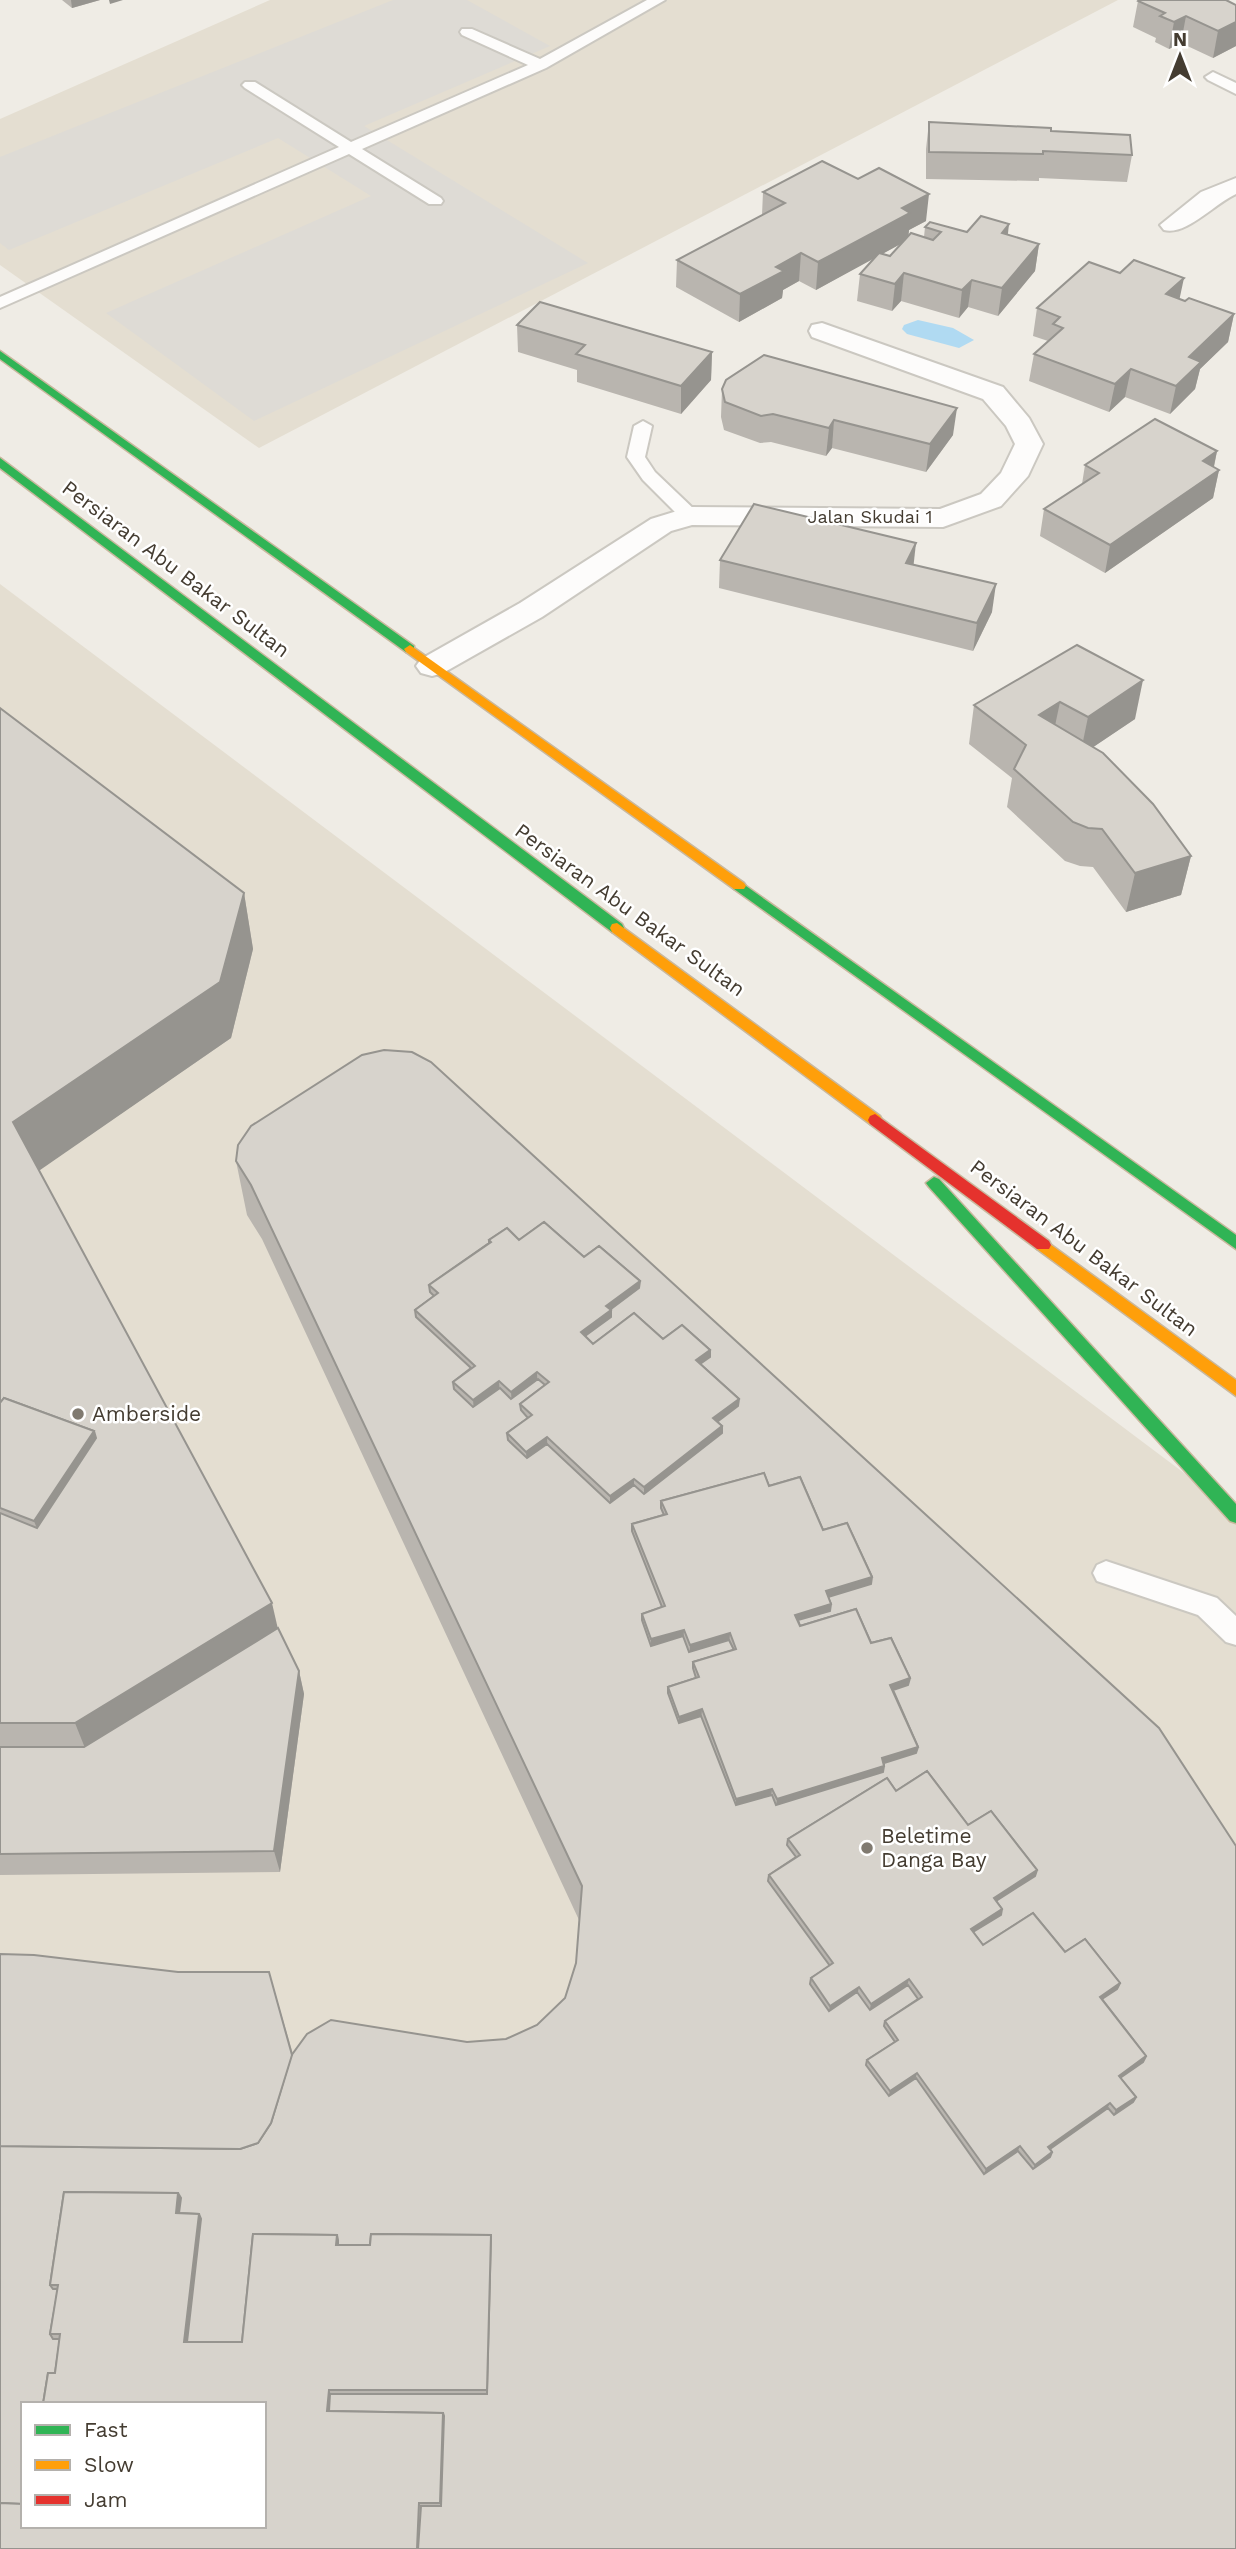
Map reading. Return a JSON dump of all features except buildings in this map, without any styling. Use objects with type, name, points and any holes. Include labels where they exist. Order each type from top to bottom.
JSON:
[{"type":"highway","points":[[0,354],[1236,1243]]},
{"type":"highway","name":"Persiaran Abu Bakar Sultan","points":[[0,462],[441,797],[1236,1388]]},
{"type":"highway","points":[[873,1116],[1236,1516]]},
{"type":"street","points":[[1173,225],[1205,200],[1236,186]]},
{"type":"street","name":"Jalan Skudai 1","points":[[432,666],[531,610],[661,525],[690,516],[943,518],[991,500],[1014,476],[1028,444],[1019,424],[993,393],[822,331]]},
{"type":"lane","points":[[0,303],[541,65],[658,0]]},
{"type":"lane","points":[[467,32],[541,65]]},
{"type":"lane","points":[[1213,77],[1236,89]]},
{"type":"lane","points":[[250,86],[435,201]]},
{"type":"lane","points":[[643,426],[636,457],[649,476],[690,516]]},
{"type":"lane","points":[[1105,1573],[1207,1606],[1236,1633]]},
{"type":"shaded area","points":[[270,0],[1118,0],[259,448],[0,265],[0,119]]},
{"type":"shaded area","points":[[393,0],[467,0],[550,46],[364,126],[588,263],[254,421],[106,313],[371,196],[278,138],[9,250],[0,243],[0,157]]},
{"type":"shaded area","points":[[0,584],[1236,1512],[1236,2549],[0,2549]]},
{"type":"water","points":[[918,320],[953,328],[974,340],[959,348],[907,334],[902,329],[904,325]]},
{"type":"traffic: fast","points":[[0,354],[410,649]]},
{"type":"traffic: fast","points":[[0,462],[617,928]]},
{"type":"traffic: fast","points":[[739,886],[1236,1243]]},
{"type":"traffic: fast","points":[[934,1183],[1236,1516]]},
{"type":"traffic: slow","points":[[410,649],[739,886]]},
{"type":"traffic: slow","points":[[617,928],[875,1120]]},
{"type":"traffic: slow","points":[[1043,1245],[1236,1389]]},
{"type":"traffic: jam","points":[[875,1120],[1043,1245]]},
{"type":"place","name":"Amberside","points":[[78,1414]]},
{"type":"place","name":"Beletime Danga Bay","points":[[867,1848]]}]
